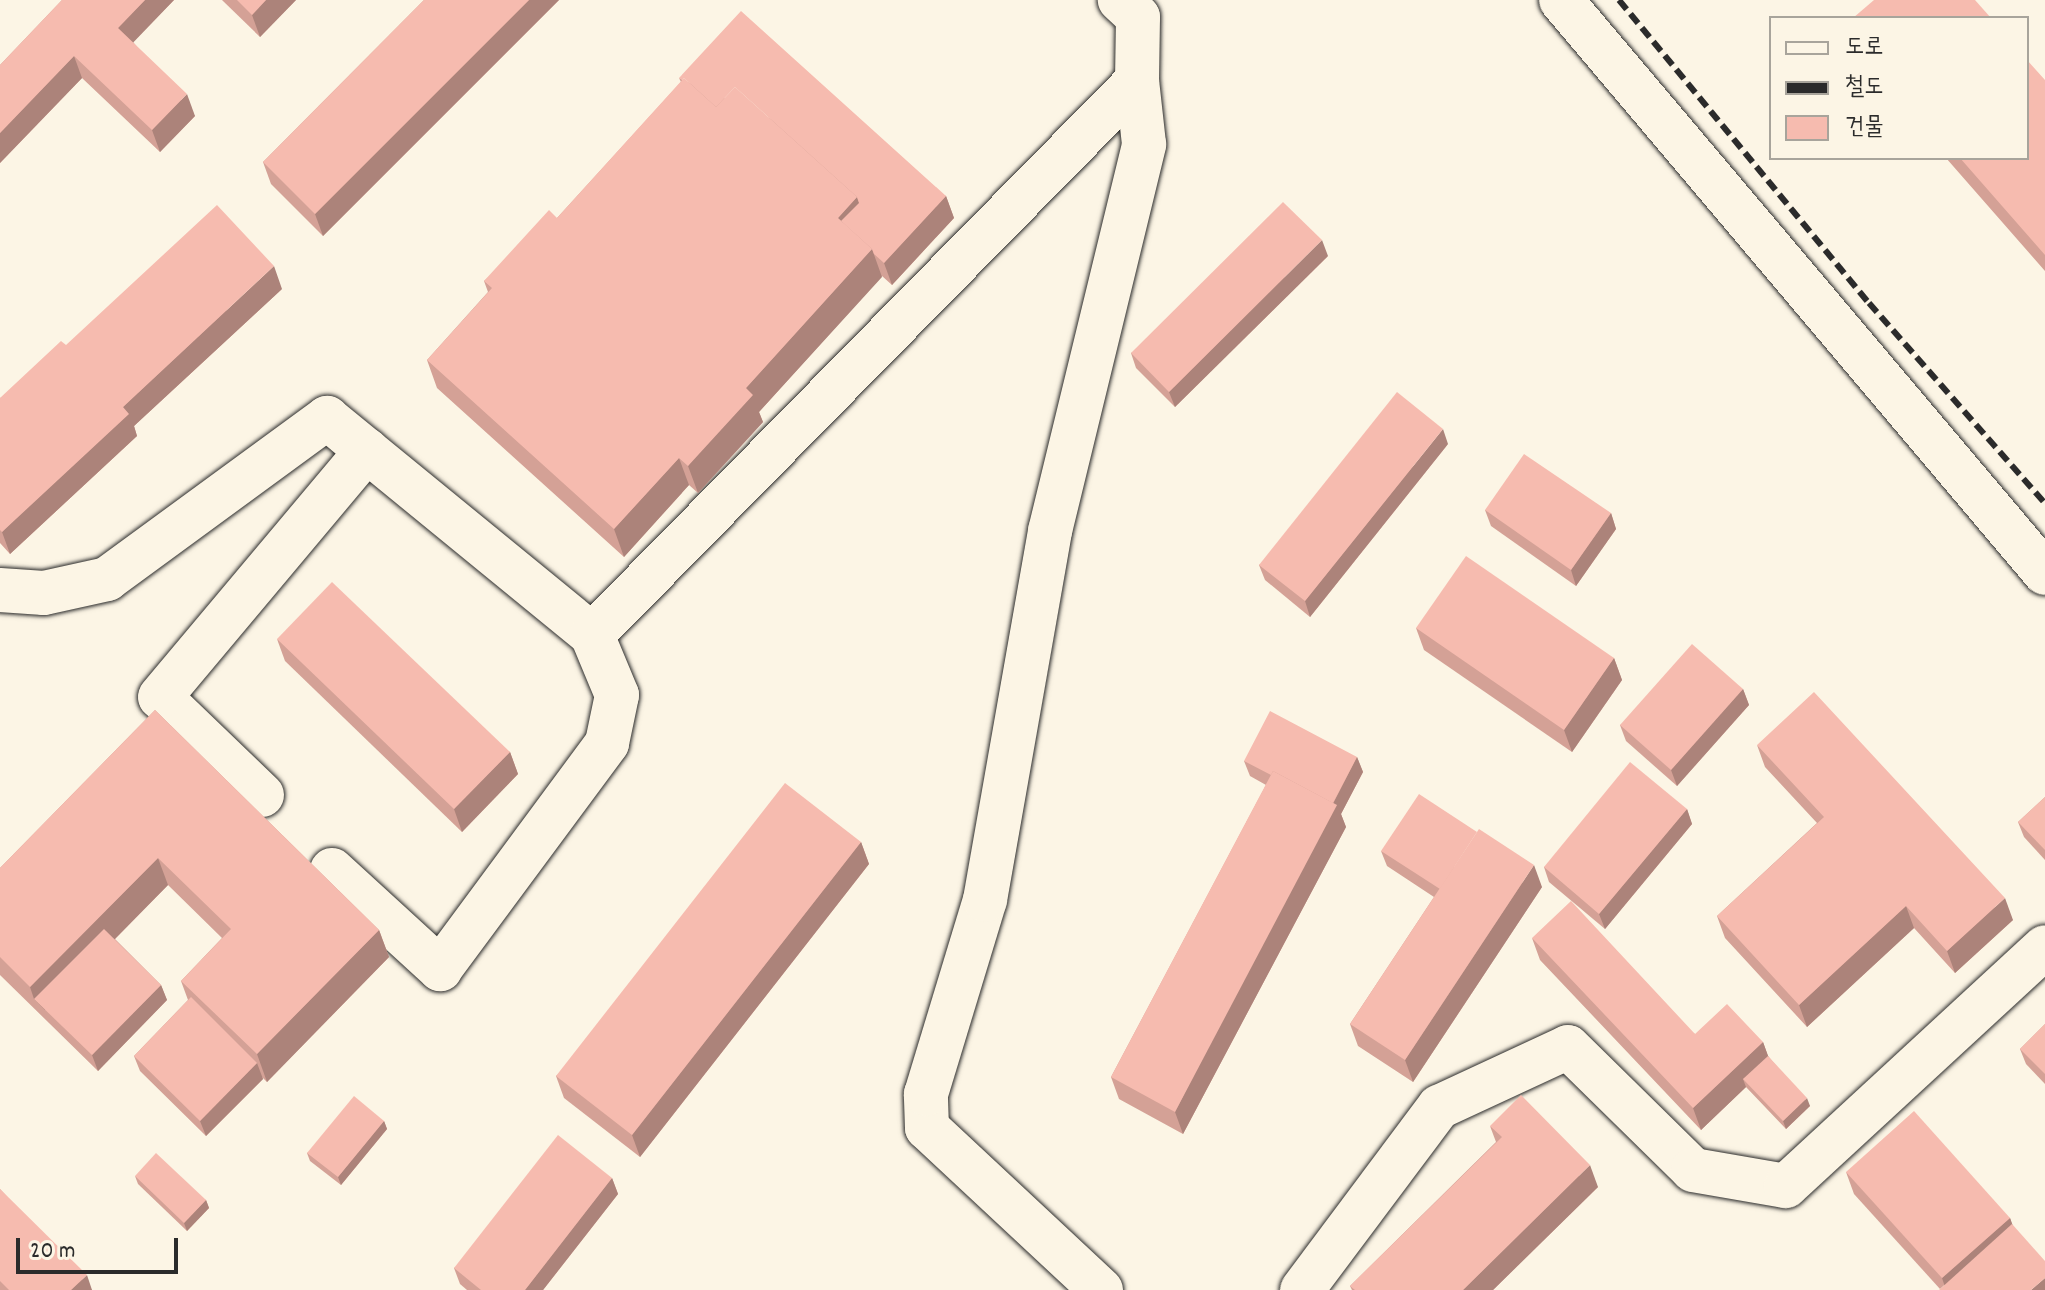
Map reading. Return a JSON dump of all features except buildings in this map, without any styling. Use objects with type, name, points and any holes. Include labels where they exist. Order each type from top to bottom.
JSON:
[{"type":"street","points":[[1101,1290],[927,1128],[926,1094],[985,900],[1050,531],[1144,144],[1137,81],[1138,17],[1120,0]]},
{"type":"street","points":[[1561,0],[2045,573]]},
{"type":"street","points":[[592,635],[1137,81]]},
{"type":"street","points":[[0,590],[44,593],[107,579],[327,418],[592,635],[617,695],[607,743],[440,969],[332,870]]},
{"type":"street","points":[[262,795],[160,697],[367,450]]},
{"type":"street","points":[[1302,1290],[1439,1107],[1568,1047],[1693,1170],[1786,1186],[2045,947]]},
{"type":"railway","points":[[1619,0],[1869,303],[2045,503]]}]
